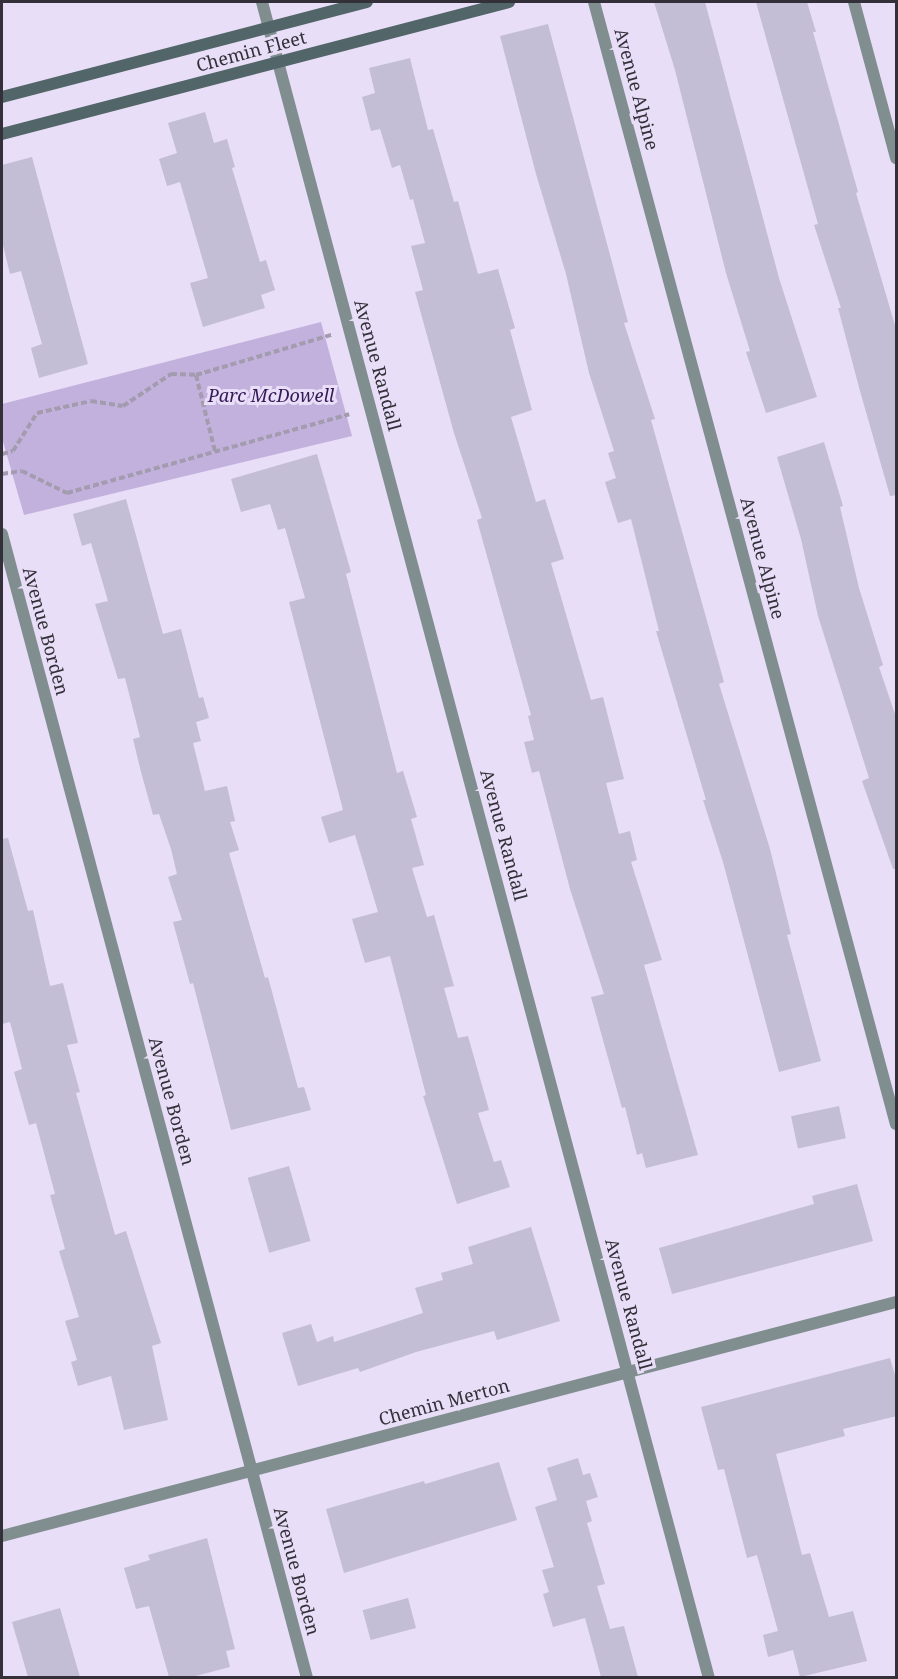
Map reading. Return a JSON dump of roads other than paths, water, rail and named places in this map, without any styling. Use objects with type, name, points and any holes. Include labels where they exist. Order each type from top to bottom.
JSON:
[{"type":"main road","name":"Chemin Fleet","points":[[2,97],[367,2]]},
{"type":"main road","name":"Chemin Fleet","points":[[2,134],[509,2]]},
{"type":"street","name":"Avenue Randall","points":[[262,2],[709,1677]]},
{"type":"street","name":"Avenue Alpine","points":[[594,2],[897,1124]]},
{"type":"street","points":[[855,2],[897,158]]},
{"type":"street","name":"Avenue Borden","points":[[2,534],[307,1677]]},
{"type":"street","name":"Chemin Merton","points":[[2,1536],[897,1302]]},
{"type":"park label","name":"Parc McDowell","points":[[271,395]]}]
